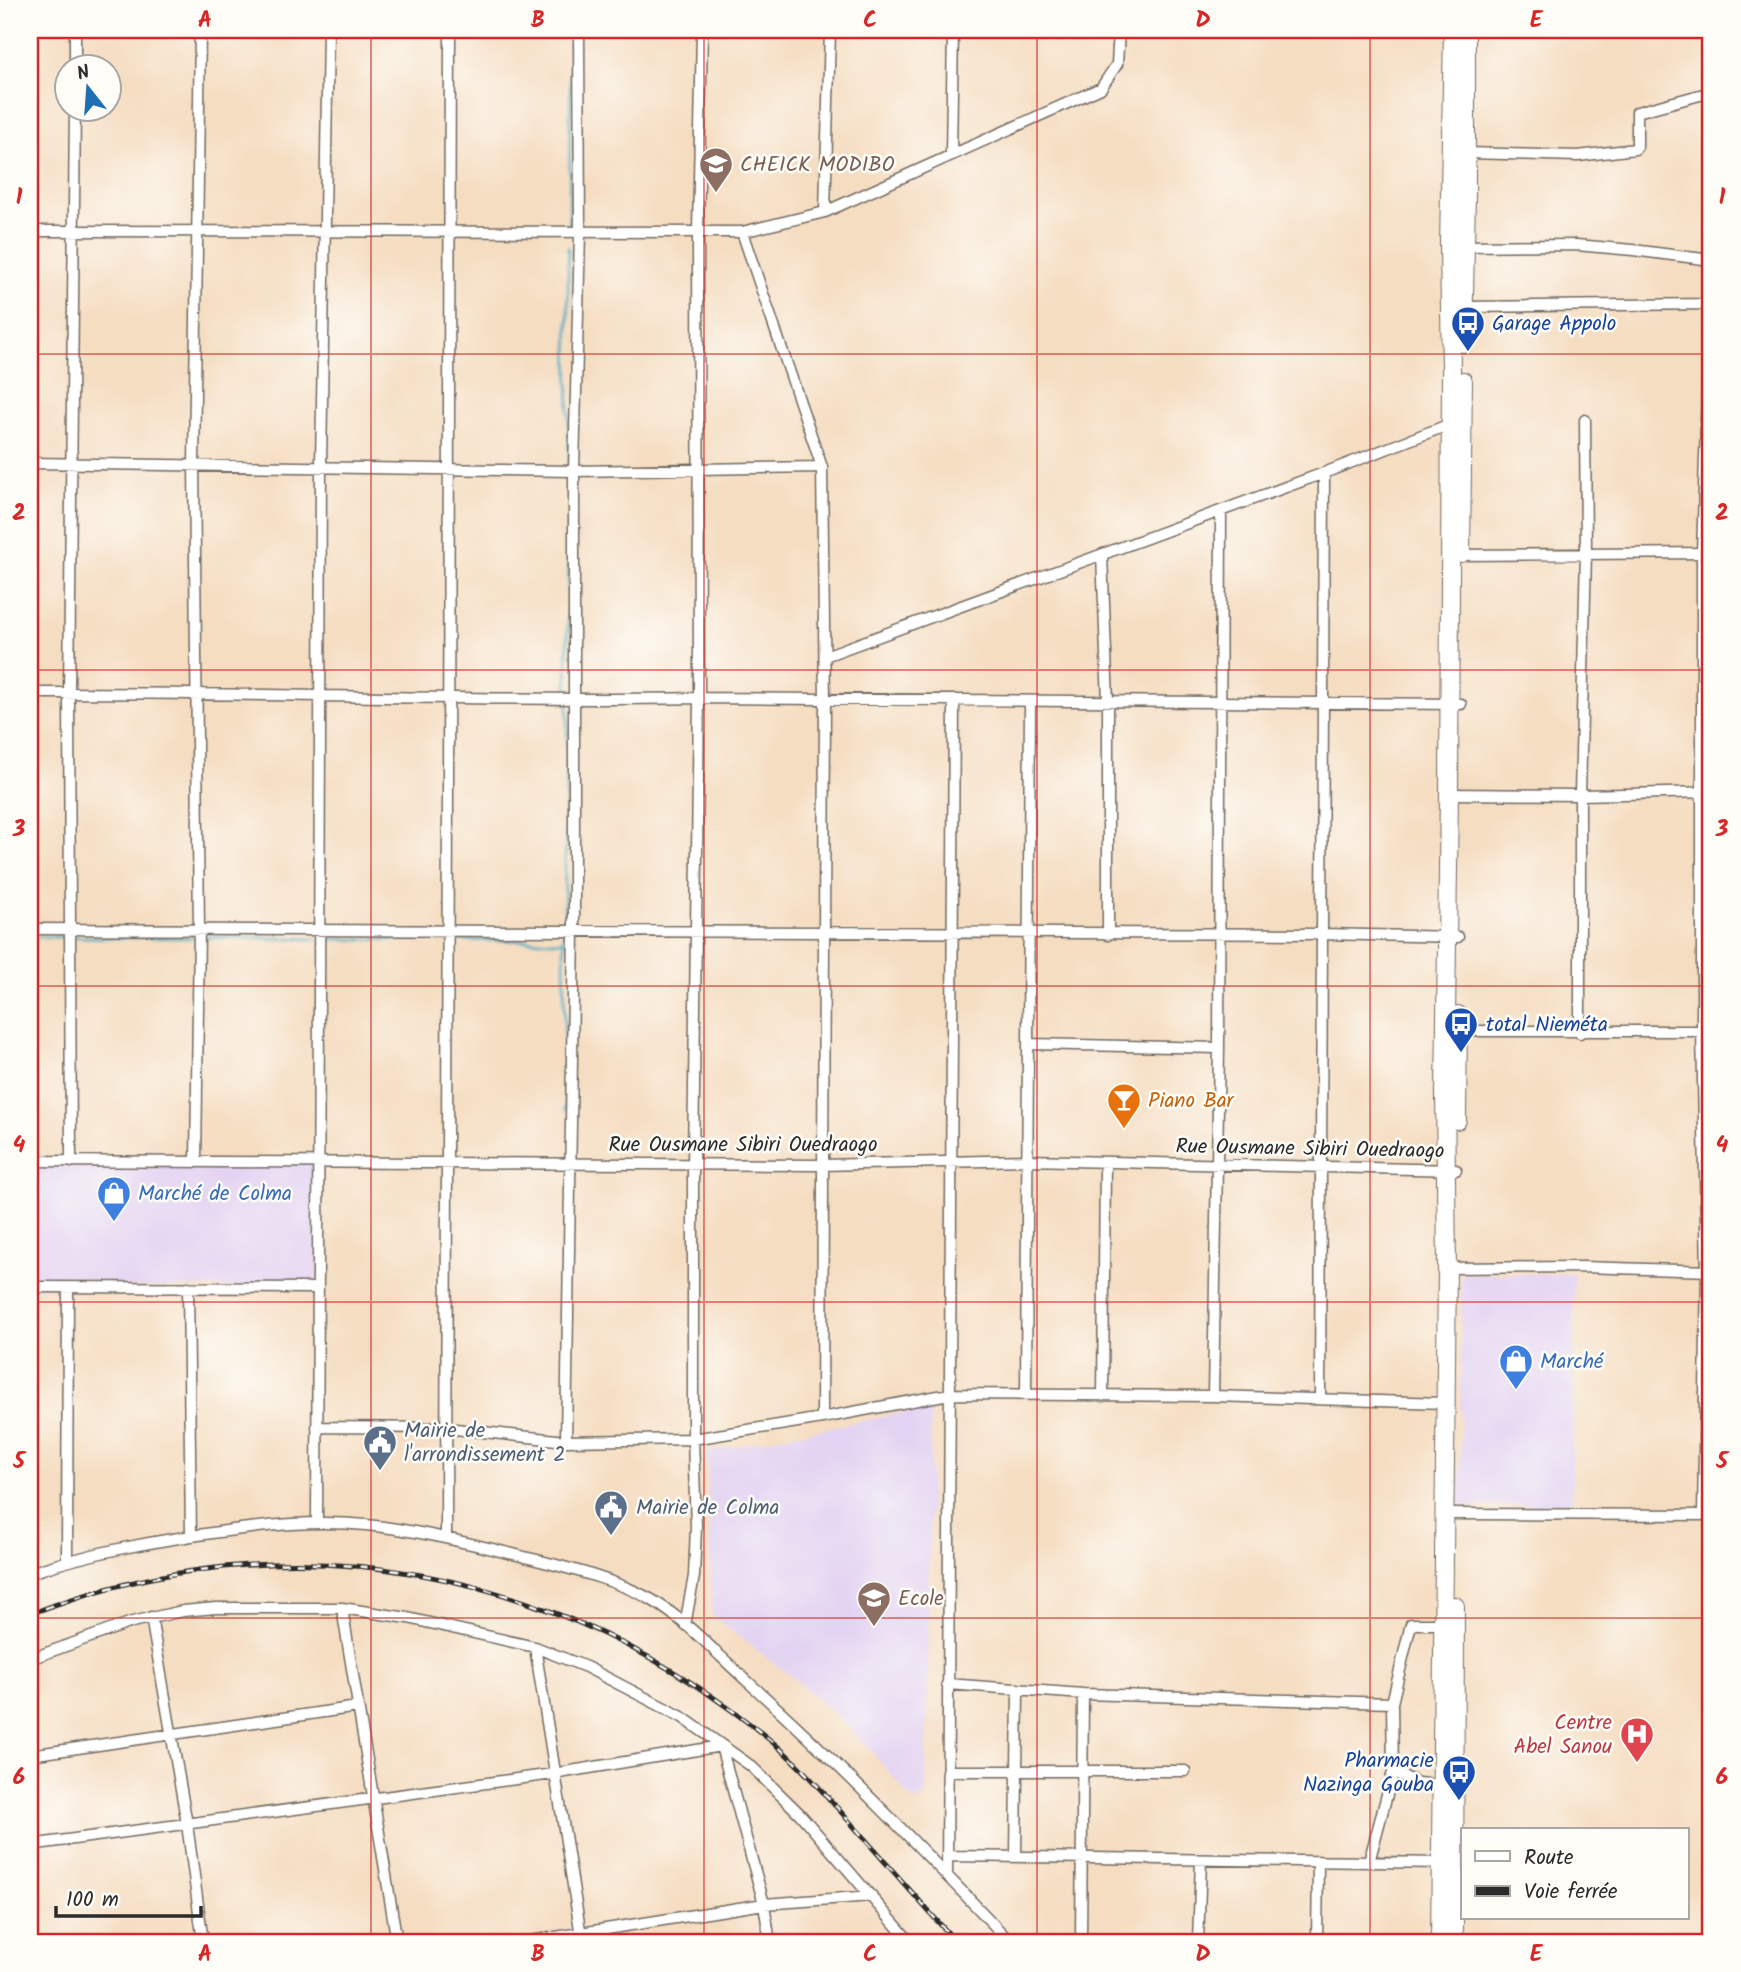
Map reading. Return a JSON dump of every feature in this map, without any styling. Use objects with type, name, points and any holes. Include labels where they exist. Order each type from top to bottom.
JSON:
[{"type":"main road","points":[[1453,30],[1457,423],[1447,1786],[1448,1863],[1454,1942]]},
{"type":"main road","points":[[1457,423],[1463,307],[1457,246],[1466,152],[1466,30]]},
{"type":"main road","points":[[1450,1514],[1444,1403],[1452,1268]]},
{"type":"main road","points":[[1440,1942],[1448,1863]]},
{"type":"street","points":[[75,30],[75,52]]},
{"type":"street","points":[[196,1162],[199,929],[194,465],[200,30]]},
{"type":"street","points":[[317,1522],[321,466],[328,30]]},
{"type":"street","points":[[446,1538],[450,30]]},
{"type":"street","points":[[566,1441],[574,931],[574,471],[580,233],[579,30]]},
{"type":"street","points":[[685,1625],[694,1576],[696,1527],[693,1439],[693,1164],[699,698],[698,231],[702,30]]},
{"type":"street","points":[[825,212],[830,30]]},
{"type":"street","points":[[951,155],[953,30]]},
{"type":"street","points":[[30,231],[742,232],[825,212],[1101,88],[1117,64],[1119,30]]},
{"type":"street","points":[[1466,152],[1578,156],[1635,149],[1637,112],[1711,92]]},
{"type":"street","points":[[71,1161],[69,693],[75,122]]},
{"type":"street","points":[[742,232],[822,467],[825,656],[822,1419]]},
{"type":"street","points":[[1450,1514],[1707,1515],[1709,1271],[1707,553],[1711,261],[1576,245],[1457,246]]},
{"type":"street","points":[[1463,307],[1709,304]]},
{"type":"street","points":[[1580,1033],[1585,420]]},
{"type":"street","points":[[825,656],[1457,423]]},
{"type":"street","points":[[30,463],[450,467],[574,471],[822,467]]},
{"type":"street","points":[[1320,1398],[1324,473]]},
{"type":"street","points":[[1213,1396],[1219,1048],[1221,511]]},
{"type":"street","points":[[1455,555],[1707,553]]},
{"type":"street","points":[[1102,555],[1108,702],[1108,934]]},
{"type":"street","points":[[30,693],[321,694],[573,700],[699,698],[1455,704]]},
{"type":"street","points":[[947,1875],[954,701]]},
{"type":"street","points":[[1026,1394],[1030,702]]},
{"type":"street","points":[[1454,795],[1580,796],[1707,792]]},
{"type":"street","points":[[30,929],[1322,934],[1452,937]]},
{"type":"street","points":[[1451,1031],[1707,1031]]},
{"type":"street","points":[[1030,1044],[1219,1048]]},
{"type":"street","name":"Rue Ousmane Sibiri Ouedraogo","points":[[30,1161],[822,1165],[1028,1160],[1451,1170]]},
{"type":"street","points":[[1103,1396],[1105,1163]]},
{"type":"street","points":[[1452,1268],[1709,1271]]},
{"type":"street","points":[[30,1287],[317,1288]]},
{"type":"street","points":[[188,1287],[191,1536]]},
{"type":"street","points":[[67,1560],[68,1288]]},
{"type":"street","points":[[317,1427],[446,1428],[566,1441],[693,1439],[822,1419],[949,1394],[1213,1396],[1444,1403]]},
{"type":"street","points":[[30,1573],[67,1560],[144,1542],[317,1522],[395,1528],[446,1538],[546,1563],[609,1583],[652,1601],[685,1625],[776,1708],[947,1875],[1010,1942]]},
{"type":"street","points":[[30,1659],[152,1617],[216,1608],[342,1608],[408,1618],[535,1647],[586,1667],[682,1717],[751,1766],[800,1814],[911,1942]]},
{"type":"street","points":[[342,1608],[397,1942]]},
{"type":"street","points":[[152,1617],[204,1942]]},
{"type":"street","points":[[1369,1862],[1394,1772],[1392,1703],[1411,1624],[1449,1624]]},
{"type":"street","points":[[535,1647],[581,1938]]},
{"type":"street","points":[[947,1684],[1083,1694],[1392,1703]]},
{"type":"street","points":[[1016,1857],[1018,1689]]},
{"type":"street","points":[[1081,1942],[1083,1694]]},
{"type":"street","points":[[30,1755],[358,1707]]},
{"type":"street","points":[[30,1845],[553,1774],[721,1746]]},
{"type":"street","points":[[721,1746],[764,1904],[770,1942]]},
{"type":"street","points":[[947,1771],[1185,1771]]},
{"type":"street","points":[[1394,1772],[1418,1783],[1447,1786]]},
{"type":"street","points":[[947,1856],[1448,1863]]},
{"type":"street","points":[[1198,1942],[1201,1860]]},
{"type":"street","points":[[1317,1942],[1318,1861]]},
{"type":"street","points":[[524,1942],[581,1938],[764,1904],[872,1896]]},
{"type":"shaded area","points":[[30,1161],[320,1161],[317,1288],[30,1287]]},
{"type":"shaded area","points":[[1461,1274],[1574,1274],[1572,1504],[1460,1507]]},
{"type":"shaded area","points":[[931,1407],[926,1796],[915,1803],[867,1746],[834,1713],[712,1616],[707,1452]]},
{"type":"waterway","points":[[569,227],[571,30]]},
{"type":"waterway","points":[[568,247],[569,464]]},
{"type":"waterway","points":[[567,695],[569,516]]},
{"type":"waterway","points":[[564,926],[568,702]]},
{"type":"waterway","points":[[564,933],[565,1110]]},
{"type":"waterway","points":[[30,937],[68,937]]},
{"type":"waterway","points":[[75,937],[194,938]]},
{"type":"waterway","points":[[201,937],[317,939]]},
{"type":"waterway","points":[[324,939],[443,940]]},
{"type":"waterway","points":[[450,940],[564,939]]},
{"type":"railway","points":[[30,1614],[128,1583],[227,1567],[325,1564],[421,1575],[515,1599],[606,1635],[693,1684],[776,1745],[818,1786],[956,1942]]},
{"type":"place","name":"CHEICK MODIBO","points":[[716,194]]},
{"type":"place","name":"Garage Appolo","points":[[1468,353]]},
{"type":"place","name":"total Nieméta","points":[[1461,1054]]},
{"type":"place","name":"Piano Bar","points":[[1124,1130]]},
{"type":"place","name":"Marché de Colma","points":[[114,1223]]},
{"type":"place","name":"Marché","points":[[1516,1391]]},
{"type":"place","name":"Mairie de l'arrondissement 2","points":[[380,1472]]},
{"type":"place","name":"Mairie de Colma","points":[[611,1537]]},
{"type":"place","name":"Ecole","points":[[874,1628]]},
{"type":"place","name":"Centre Abel Sanou","points":[[1637,1764]]},
{"type":"place","name":"Pharmacie Nazinga Gouba","points":[[1459,1802]]}]
